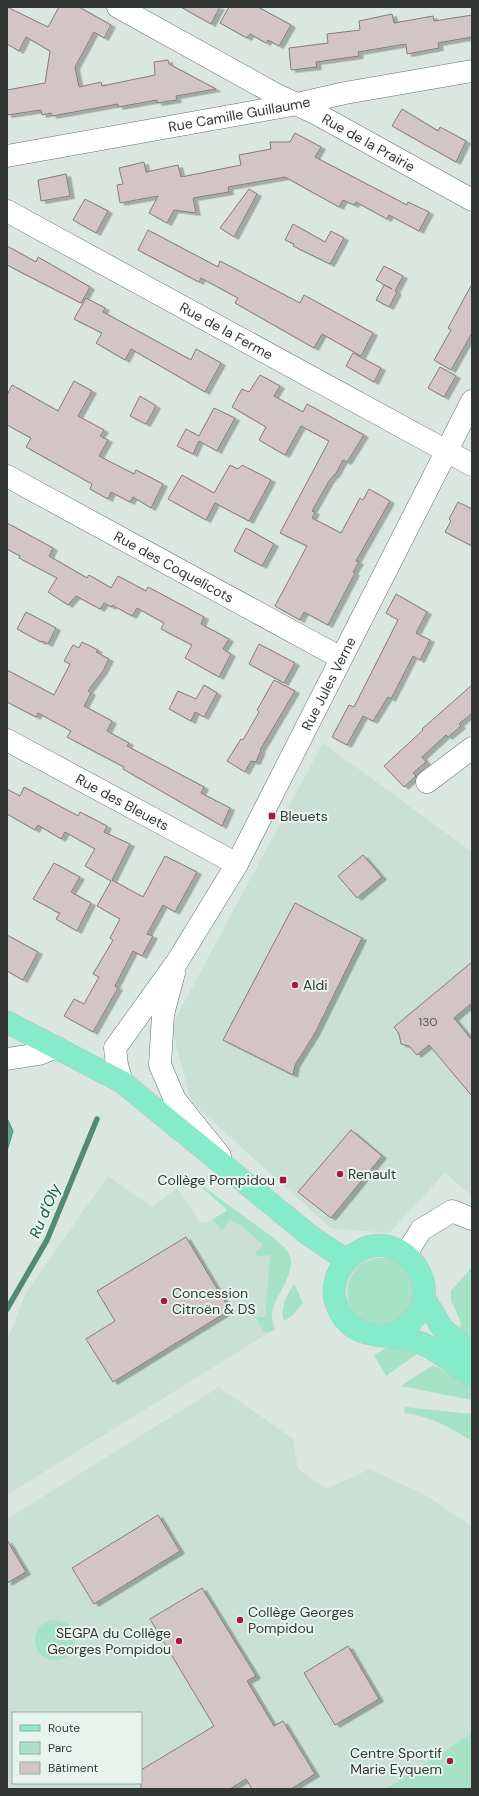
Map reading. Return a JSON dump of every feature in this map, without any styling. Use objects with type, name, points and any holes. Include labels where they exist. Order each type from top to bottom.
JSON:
[{"type":"main road","points":[[14,1025],[122,1082],[309,1235],[346,1260]]},
{"type":"main road","points":[[388,1335],[400,1331],[411,1322],[420,1311],[424,1298],[424,1286],[421,1274],[415,1263],[406,1254],[391,1247],[375,1246],[359,1250],[346,1260],[339,1270],[335,1282],[334,1295],[337,1308],[347,1322],[361,1332],[372,1335],[388,1335],[421,1343],[472,1376]]},
{"type":"main road","points":[[424,1298],[443,1330],[472,1353]]},
{"type":"street","name":"Rue de la Prairie","points":[[118,7],[276,95],[297,104],[472,200]]},
{"type":"street","name":"Rue Camille Guillaume","points":[[7,156],[472,71]]},
{"type":"street","name":"Rue de la Ferme","points":[[7,211],[472,465]]},
{"type":"street","name":"Rue Jules Verne","points":[[115,1048],[177,962],[237,864],[472,401]]},
{"type":"street","name":"Rue des Coquelicots","points":[[7,476],[341,658]]},
{"type":"street","name":"Rue des Bleuets","points":[[7,740],[237,864]]},
{"type":"street","points":[[427,782],[472,748]]},
{"type":"street","name":"Rue Jules Verne","points":[[177,962],[163,1014],[160,1065],[176,1100],[234,1174]]},
{"type":"street","points":[[14,1025],[98,1058],[115,1048],[117,1065],[122,1082]]},
{"type":"street","points":[[7,1059],[39,1054],[56,1047]]},
{"type":"street","points":[[406,1254],[421,1230],[452,1211],[472,1219]]},
{"type":"shaded area","points":[[323,743],[472,852],[472,1196],[445,1173],[389,1233],[331,1228],[192,1103],[171,1027]]},
{"type":"shaded area","points":[[7,1118],[13,1131],[7,1151]]},
{"type":"shaded area","points":[[108,1176],[152,1207],[177,1188],[201,1223],[212,1220],[222,1230],[230,1220],[241,1226],[263,1246],[257,1257],[270,1255],[265,1317],[255,1317],[264,1332],[270,1332],[7,1495],[7,1341],[27,1291]]},
{"type":"shaded area","name":"Collège Georges Pompidou","points":[[219,1387],[293,1439],[298,1469],[327,1489],[370,1469],[427,1496],[472,1527],[472,1733],[386,1789],[7,1789],[7,1519]]},
{"type":"green space","points":[[190,1177],[274,1238],[286,1249],[290,1257],[291,1265],[286,1282],[274,1306],[272,1319],[275,1329],[270,1332],[264,1332],[255,1317],[265,1317],[270,1255],[257,1257],[255,1253],[263,1245],[241,1226],[230,1220],[222,1230],[212,1220],[227,1210]]},
{"type":"green space","points":[[376,1258],[395,1260],[403,1265],[409,1273],[415,1291],[410,1310],[386,1325],[370,1324],[360,1319],[354,1313],[348,1297],[349,1280],[353,1272],[363,1263]]},
{"type":"green space","points":[[472,1267],[472,1344],[458,1334],[461,1323],[451,1300],[451,1291]]},
{"type":"green space","points":[[294,1283],[303,1303],[292,1316],[284,1321],[283,1306]]},
{"type":"green space","points":[[389,1346],[420,1352],[386,1376],[374,1355]]},
{"type":"green space","points":[[433,1365],[472,1386],[472,1400],[401,1386]]},
{"type":"green space","points":[[405,1407],[472,1414],[472,1441],[440,1423],[423,1417],[404,1413]]},
{"type":"green space","points":[[59,1620],[66,1623],[72,1629],[75,1640],[74,1648],[66,1657],[59,1660],[51,1660],[44,1657],[36,1648],[35,1636],[38,1629],[47,1621]]},
{"type":"green space","name":"Centre Sportif Marie Eyquem","points":[[472,1733],[472,1789],[386,1789]]},
{"type":"building","points":[[7,7],[48,27],[59,7],[79,7],[111,25],[104,38],[94,32],[75,67],[79,87],[101,82],[102,86],[155,75],[154,62],[168,60],[169,64],[216,89],[176,96],[177,100],[157,103],[157,100],[118,107],[118,104],[52,116],[51,113],[42,115],[41,110],[7,115],[7,90],[45,83],[50,51],[26,37],[19,51],[7,44]]},
{"type":"building","points":[[181,7],[220,7],[211,24]]},
{"type":"building","points":[[229,7],[258,7],[291,25],[279,46],[268,40],[266,43],[250,34],[247,38],[220,23]]},
{"type":"building","points":[[392,14],[394,23],[433,16],[434,21],[472,15],[472,37],[438,43],[439,48],[407,54],[406,44],[358,52],[359,56],[316,62],[317,67],[291,70],[289,48],[328,43],[327,34],[360,30],[359,21]]},
{"type":"building","points":[[402,109],[438,131],[440,127],[466,141],[456,162],[392,126]]},
{"type":"building","points":[[295,133],[321,147],[315,157],[407,205],[408,202],[429,212],[419,231],[389,215],[387,219],[356,202],[354,205],[343,200],[339,207],[285,177],[228,187],[229,192],[193,198],[196,213],[174,210],[167,223],[149,213],[158,196],[120,203],[117,185],[123,184],[119,168],[144,162],[146,172],[178,165],[181,177],[241,165],[239,155],[271,149],[270,142],[290,142]]},
{"type":"building","points":[[66,174],[70,196],[41,201],[38,180]]},
{"type":"building","points":[[249,189],[257,194],[234,237],[220,228]]},
{"type":"building","points":[[85,199],[108,211],[96,233],[73,220]]},
{"type":"building","points":[[293,224],[325,242],[331,231],[344,238],[330,264],[293,246],[294,244],[285,240]]},
{"type":"building","points":[[148,230],[218,267],[220,261],[300,303],[304,295],[373,333],[361,356],[322,334],[314,348],[235,303],[238,298],[201,278],[199,282],[138,250]]},
{"type":"building","points":[[7,246],[36,262],[38,257],[90,287],[81,303],[7,265]]},
{"type":"building","points":[[384,266],[403,276],[389,307],[376,300],[384,285],[392,289],[376,280]]},
{"type":"building","points":[[472,284],[472,333],[451,370],[434,360],[451,330],[448,328]]},
{"type":"building","points":[[86,298],[105,308],[103,312],[191,360],[196,349],[221,363],[205,392],[131,349],[125,360],[96,343],[102,333],[74,319]]},
{"type":"building","points":[[353,353],[381,368],[374,382],[346,366]]},
{"type":"building","points":[[440,367],[456,376],[444,397],[428,388]]},
{"type":"building","points":[[260,375],[280,386],[274,396],[303,412],[307,404],[364,435],[347,462],[343,460],[335,475],[329,481],[312,511],[315,512],[312,518],[341,533],[360,498],[363,500],[369,489],[390,501],[356,561],[359,562],[353,572],[355,573],[328,625],[304,612],[300,620],[275,606],[307,546],[280,533],[329,441],[301,426],[285,455],[259,440],[266,427],[232,407],[242,389],[249,392]]},
{"type":"building","points":[[74,381],[92,391],[78,416],[104,430],[100,436],[108,440],[99,456],[134,474],[136,470],[163,484],[151,508],[133,497],[130,502],[111,492],[108,499],[90,489],[92,484],[26,447],[31,438],[7,425],[7,395],[12,385],[58,411]]},
{"type":"building","points":[[140,396],[156,406],[146,424],[130,416]]},
{"type":"building","points":[[214,408],[235,418],[217,451],[199,441],[193,454],[177,446],[186,429],[199,436]]},
{"type":"building","points":[[230,465],[238,469],[242,465],[271,480],[249,521],[215,503],[206,520],[168,499],[182,475],[214,493]]},
{"type":"building","points":[[458,502],[472,509],[472,546],[445,532],[451,521],[449,519]]},
{"type":"building","points":[[7,523],[53,548],[49,556],[87,578],[89,575],[111,588],[118,576],[146,591],[148,587],[204,617],[201,624],[229,639],[223,649],[231,654],[219,677],[185,658],[192,645],[161,629],[164,623],[137,608],[132,616],[112,605],[111,607],[104,603],[100,609],[76,596],[68,605],[48,592],[57,578],[19,558],[20,556],[7,549]]},
{"type":"building","points":[[246,528],[274,544],[262,566],[234,551]]},
{"type":"building","points":[[396,594],[427,612],[416,633],[430,640],[420,660],[413,656],[391,699],[388,697],[373,721],[363,716],[347,745],[332,737],[349,705],[354,707],[398,620],[386,613]]},
{"type":"building","points":[[26,612],[56,628],[48,644],[42,641],[41,642],[17,629]]},
{"type":"building","points":[[82,642],[98,650],[96,652],[109,659],[103,671],[88,691],[91,693],[84,706],[112,721],[107,731],[129,743],[127,746],[204,787],[201,793],[230,808],[222,826],[123,769],[124,767],[67,737],[71,731],[38,713],[36,717],[7,702],[7,670],[54,695],[70,664],[64,661],[73,645],[79,648]]},
{"type":"building","points":[[259,644],[295,663],[284,683],[249,664]]},
{"type":"building","points":[[274,680],[295,691],[260,750],[256,762],[251,761],[245,772],[227,761],[241,739],[243,740],[259,712],[257,710]]},
{"type":"building","points":[[204,685],[217,693],[204,717],[195,712],[191,721],[169,709],[178,691],[196,699]]},
{"type":"building","points":[[472,685],[472,713],[459,724],[461,726],[448,737],[446,735],[422,757],[426,762],[413,773],[416,776],[404,787],[384,766],[423,730],[422,729]]},
{"type":"building","points":[[24,787],[78,816],[80,812],[107,826],[104,832],[130,844],[112,880],[143,897],[165,856],[197,872],[175,912],[163,905],[147,934],[153,936],[142,956],[133,951],[115,986],[118,988],[93,1032],[64,1016],[74,999],[84,1004],[99,977],[93,974],[113,940],[110,938],[120,919],[97,906],[111,881],[85,866],[95,849],[65,832],[61,839],[38,825],[35,830],[7,814],[7,789],[20,796]]},
{"type":"building","points":[[363,855],[382,877],[357,898],[338,876]]},
{"type":"building","points":[[54,863],[80,877],[71,892],[91,903],[77,931],[56,919],[60,913],[33,899]]},
{"type":"building","name":"Aldi","points":[[295,903],[362,938],[315,1033],[295,1065],[293,1075],[223,1040]]},
{"type":"building","points":[[7,935],[38,952],[23,980],[7,971]]},
{"type":"building","points":[[472,962],[472,1003],[454,1018],[472,1040],[472,1096],[429,1045],[417,1055],[409,1046],[401,1044],[399,1034],[394,1027]]},
{"type":"building","name":"Renault","points":[[351,1130],[382,1156],[331,1218],[298,1192]]},
{"type":"building","name":"Concession Citroën & DS","points":[[186,1237],[230,1310],[113,1382],[86,1339],[115,1321],[97,1291]]},
{"type":"building","points":[[158,1515],[180,1551],[94,1604],[72,1568]]},
{"type":"building","points":[[7,1540],[26,1572],[7,1583]]},
{"type":"building","points":[[202,1588],[256,1676],[247,1681],[274,1726],[283,1721],[315,1774],[291,1789],[252,1789],[246,1779],[230,1789],[141,1789],[142,1769],[214,1726],[150,1619]]},
{"type":"building","points":[[348,1646],[379,1699],[335,1725],[304,1673]]},
{"type":"waterway","name":"Ru d'Oly","points":[[7,1309],[47,1240],[97,1119]]},
{"type":"place","name":"Bleuets","points":[[272,816]]},
{"type":"place","name":"Aldi","points":[[295,985]]},
{"type":"place","name":"Renault","points":[[340,1174]]},
{"type":"place","name":"Collège Pompidou","points":[[283,1180]]},
{"type":"place","name":"Concession Citroën & DS","points":[[164,1301]]},
{"type":"place","name":"Collège Georges Pompidou","points":[[240,1620]]},
{"type":"place","name":"SEGPA du Collège Georges Pompidou","points":[[179,1641]]},
{"type":"place","name":"Centre Sportif Marie Eyquem","points":[[450,1761]]}]
